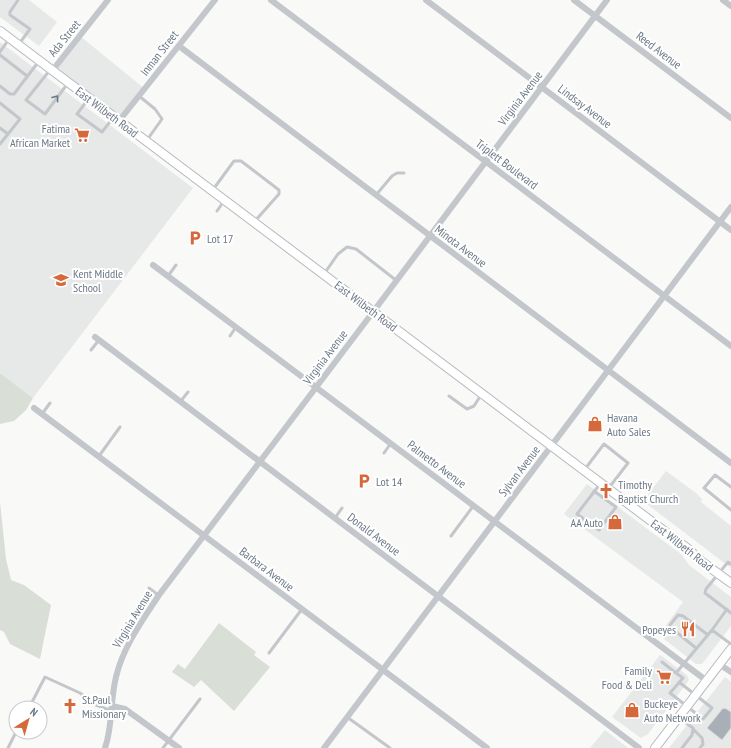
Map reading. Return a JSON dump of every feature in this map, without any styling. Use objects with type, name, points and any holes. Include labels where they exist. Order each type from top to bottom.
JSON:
[{"type":"main road","name":"East Wilbeth Road","points":[[0,31],[584,470],[731,583]]},
{"type":"main road","points":[[654,748],[731,649]]},
{"type":"street","name":"Ada Street","points":[[51,70],[108,0]]},
{"type":"street","name":"Inman Street","points":[[116,119],[139,96],[215,0]]},
{"type":"street","name":"Triplett Boulevard","points":[[271,0],[731,346]]},
{"type":"street","name":"Lindsay Avenue","points":[[426,0],[731,230]]},
{"type":"street","name":"Reed Avenue","points":[[574,0],[731,118]]},
{"type":"street","name":"Virginia Avenue","points":[[105,748],[110,729],[115,679],[125,649],[159,595],[607,0]]},
{"type":"street","points":[[723,0],[731,6]]},
{"type":"street","name":"Minota Avenue","points":[[178,46],[731,463]]},
{"type":"street","name":"Sylvan Avenue","points":[[324,748],[731,207]]},
{"type":"street","name":"Palmetto Avenue","points":[[153,265],[707,680]]},
{"type":"street","name":"Donald Avenue","points":[[97,339],[639,748]]},
{"type":"street","name":"Barbara Avenue","points":[[34,408],[487,748]]},
{"type":"street","points":[[719,664],[731,672]]},
{"type":"street","points":[[112,708],[125,709],[179,748]]},
{"type":"lane","points":[[18,0],[10,12],[10,15],[30,29],[18,45]]},
{"type":"lane","points":[[0,52],[9,39]]},
{"type":"lane","points":[[0,61],[1,56],[27,76]]},
{"type":"lane","points":[[0,86],[10,94],[14,94],[38,61]]},
{"type":"lane","points":[[51,70],[26,100],[44,114],[68,83]]},
{"type":"lane","points":[[139,96],[155,108],[162,119],[146,141]]},
{"type":"lane","points":[[89,98],[77,114],[102,132],[116,119]]},
{"type":"lane","points":[[0,103],[20,119],[0,144]]},
{"type":"lane","points":[[0,128],[8,134]]},
{"type":"lane","points":[[212,191],[234,161],[241,161],[279,190],[279,194],[254,222]]},
{"type":"lane","points":[[376,195],[392,176],[397,173],[404,173]]},
{"type":"lane","points":[[217,211],[225,200]]},
{"type":"lane","points":[[324,274],[338,254],[347,247],[356,249],[397,280]]},
{"type":"lane","points":[[168,276],[176,265]]},
{"type":"lane","points":[[230,336],[236,327]]},
{"type":"lane","points":[[91,350],[97,339]]},
{"type":"lane","points":[[180,402],[188,392]]},
{"type":"lane","points":[[449,396],[467,409],[474,406],[482,394]]},
{"type":"lane","points":[[42,414],[50,403]]},
{"type":"lane","points":[[99,456],[120,427]]},
{"type":"lane","points":[[384,453],[391,443]]},
{"type":"lane","points":[[584,470],[604,444],[628,462],[608,489]]},
{"type":"lane","points":[[731,487],[715,475],[704,488],[731,510]]},
{"type":"lane","points":[[594,491],[616,507],[599,530],[577,514],[594,491],[601,483]]},
{"type":"lane","points":[[451,536],[474,505]]},
{"type":"lane","points":[[335,518],[342,508]]},
{"type":"lane","points":[[731,557],[706,589],[705,593],[731,613]]},
{"type":"lane","points":[[149,588],[159,595]]},
{"type":"lane","points":[[269,652],[302,609]]},
{"type":"lane","points":[[676,673],[727,610]]},
{"type":"lane","points":[[696,648],[670,627],[678,615],[683,616],[708,635]]},
{"type":"lane","points":[[712,630],[731,644]]},
{"type":"lane","points":[[662,662],[683,678],[679,682],[670,693],[704,719],[712,708],[679,682]]},
{"type":"lane","points":[[33,700],[45,677],[80,693],[96,705],[112,708]]},
{"type":"lane","points":[[163,748],[200,699]]},
{"type":"lane","points":[[347,717],[390,748]]},
{"type":"lane","points":[[678,717],[693,728],[702,738],[703,744],[700,748]]},
{"type":"lane","points":[[682,748],[692,735],[693,728]]},
{"type":"shaded area","points":[[0,0],[29,0],[57,22],[39,46],[0,17]]},
{"type":"shaded area","points":[[80,36],[145,89],[119,121],[52,71]]},
{"type":"shaded area","name":"Kent Middle School","points":[[0,42],[193,188],[33,398],[0,373]]},
{"type":"shaded area","points":[[0,373],[33,398],[26,410],[14,421],[0,424]]},
{"type":"shaded area","points":[[666,471],[696,493],[702,499],[701,502],[731,526],[731,568],[643,501]]},
{"type":"shaded area","points":[[587,484],[681,554],[689,565],[731,597],[731,626],[702,664],[696,664],[659,635],[683,602],[564,514]]},
{"type":"shaded area","points":[[0,502],[6,559],[11,580],[24,585],[51,605],[40,659],[10,644],[4,632],[0,630]]},
{"type":"shaded area","points":[[219,623],[256,652],[254,655],[270,667],[234,711],[201,680],[194,687],[172,672],[178,664],[185,669]]},
{"type":"shaded area","points":[[660,655],[687,675],[689,680],[648,734],[641,738],[612,717]]},
{"type":"shaded area","points":[[725,677],[731,682],[731,748],[669,748]]},
{"type":"shaded area","points":[[605,730],[628,748],[590,748]]},
{"type":"building","points":[[723,708],[731,712],[731,728],[722,740],[707,728]]},
{"type":"place","name":"Fatima African Market","points":[[82,135]]},
{"type":"place","name":"Lot 17","points":[[195,238]]},
{"type":"place","name":"Kent Middle School","points":[[61,280]]},
{"type":"place","name":"Havana Auto Sales","points":[[595,424]]},
{"type":"place","name":"Lot 14","points":[[364,481]]},
{"type":"place","name":"Timothy Baptist Church","points":[[606,491]]},
{"type":"place","name":"AA Auto","points":[[615,522]]},
{"type":"place","name":"Popeyes","points":[[688,629]]},
{"type":"place","name":"Family Food & Deli","points":[[664,677]]},
{"type":"place","name":"St.Paul Missionary","points":[[70,706]]},
{"type":"place","name":"Buckeye Auto Network","points":[[632,710]]}]
